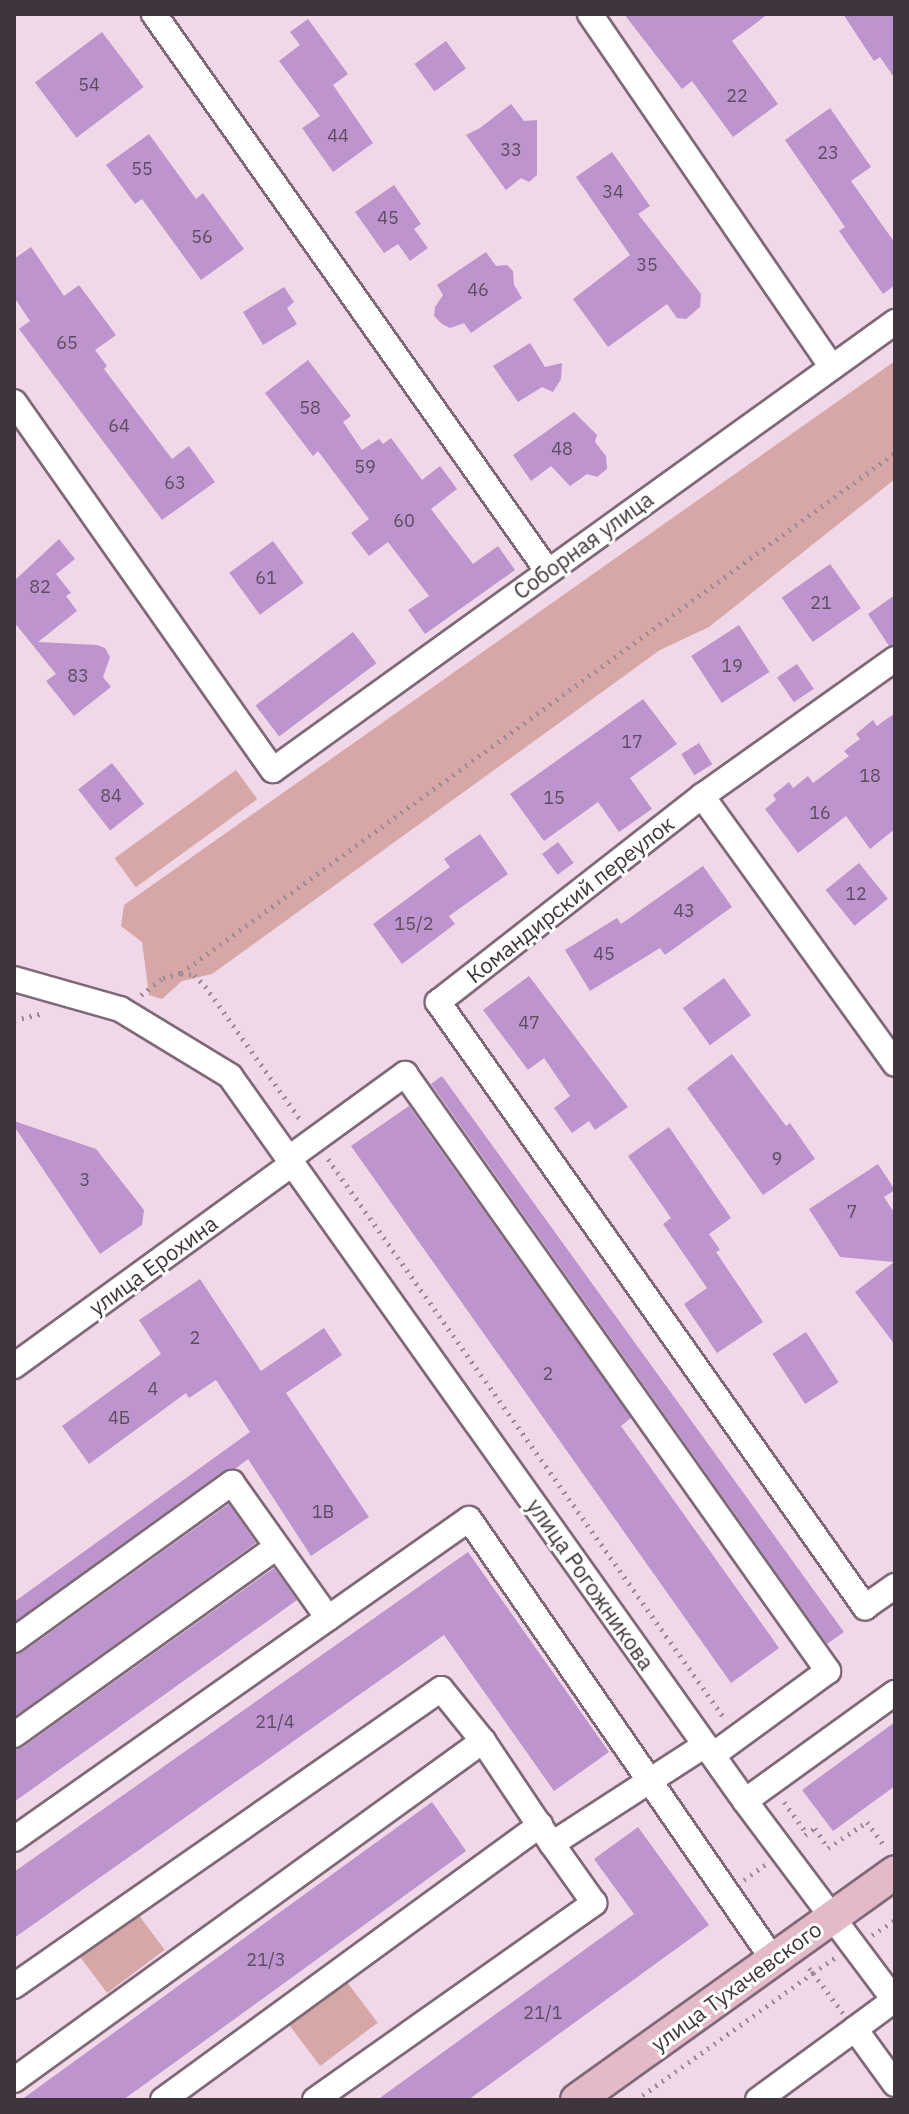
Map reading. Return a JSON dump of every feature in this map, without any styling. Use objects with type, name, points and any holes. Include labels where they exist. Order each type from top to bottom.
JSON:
[{"type":"main road","name":"улица Тухачевского","points":[[577,2100],[895,1872]]},
{"type":"street","points":[[154,14],[547,570]]},
{"type":"street","points":[[590,14],[832,367]]},
{"type":"street","name":"Соборная улица","points":[[14,402],[273,770],[895,322]]},
{"type":"street","name":"Командирский переулок","points":[[895,659],[702,796],[438,1002],[865,1607],[895,1586]]},
{"type":"street","points":[[702,796],[895,1064]]},
{"type":"street","name":"улица Рогожникова","points":[[14,979],[120,1009],[230,1076],[745,1801],[895,2000]]},
{"type":"street","name":"улица Ерохина","points":[[14,1366],[405,1074],[828,1671],[709,1750]]},
{"type":"street","points":[[14,1640],[232,1483],[328,1618]]},
{"type":"street","points":[[14,1839],[469,1519],[772,1958]]},
{"type":"street","points":[[14,1735],[277,1547]]},
{"type":"street","points":[[14,1987],[441,1689],[483,1741],[594,1903],[315,2100]]},
{"type":"street","points":[[745,1801],[895,1693]]},
{"type":"street","points":[[14,2080],[483,1741]]},
{"type":"street","points":[[163,2100],[546,1834],[709,1750]]},
{"type":"street","points":[[758,2100],[895,2000]]},
{"type":"street","points":[[855,2029],[895,2084]]},
{"type":"path","points":[[181,973],[895,453]]},
{"type":"path","points":[[636,2100],[813,1973],[855,2029]]},
{"type":"shaded area","points":[[895,361],[895,479],[709,627],[660,650],[212,974],[182,981],[162,999],[149,995],[142,942],[121,926],[124,905]]},
{"type":"shaded area","points":[[236,770],[257,799],[136,887],[115,858]]},
{"type":"shaded area","points":[[134,1909],[165,1950],[107,1993],[76,1952]]},
{"type":"shaded area","points":[[347,1982],[378,2023],[320,2066],[289,2025]]},
{"type":"building","points":[[624,14],[768,14],[732,41],[778,104],[733,137],[692,81],[682,89]]},
{"type":"building","points":[[843,14],[895,14],[895,79],[880,57],[874,61]]},
{"type":"building","points":[[308,19],[348,74],[333,85],[373,143],[333,172],[302,128],[320,116],[279,61],[300,45],[290,32]]},
{"type":"building","points":[[102,32],[144,87],[76,138],[35,83]]},
{"type":"building","points":[[446,41],[466,69],[434,91],[414,64]]},
{"type":"building","points":[[511,104],[524,121],[537,120],[537,175],[529,182],[521,178],[506,190],[466,135]]},
{"type":"building","points":[[830,108],[871,167],[851,181],[895,243],[895,285],[883,294],[839,231],[845,227],[785,140]]},
{"type":"building","points":[[149,134],[196,199],[203,193],[244,249],[201,280],[142,199],[135,204],[106,165]]},
{"type":"building","points":[[612,152],[650,206],[638,214],[701,294],[700,307],[686,319],[677,318],[667,304],[608,347],[573,299],[630,255],[576,177]]},
{"type":"building","points":[[394,185],[421,224],[414,229],[428,248],[410,261],[398,244],[384,253],[355,212]]},
{"type":"building","points":[[31,247],[64,296],[79,285],[116,335],[95,350],[107,366],[104,369],[172,459],[189,446],[215,482],[162,520],[19,329],[30,321],[14,297],[14,259]]},
{"type":"building","points":[[486,252],[496,266],[507,265],[513,271],[514,285],[522,298],[471,333],[464,323],[450,328],[442,324],[434,316],[435,307],[443,295],[437,285]]},
{"type":"building","points":[[284,287],[294,302],[287,308],[297,324],[263,345],[243,312]]},
{"type":"building","points":[[530,343],[545,367],[562,363],[561,379],[553,392],[542,387],[518,402],[493,366]]},
{"type":"building","points":[[308,360],[351,416],[343,422],[362,450],[379,439],[383,444],[391,438],[422,480],[440,466],[457,489],[431,509],[473,564],[498,546],[515,570],[425,634],[408,610],[429,596],[388,542],[369,556],[351,533],[369,519],[318,451],[313,456],[265,393]]},
{"type":"building","points":[[574,412],[597,435],[595,442],[606,456],[607,469],[597,477],[587,474],[570,486],[551,466],[531,481],[513,455]]},
{"type":"building","points":[[59,539],[75,559],[56,574],[71,593],[66,596],[77,611],[38,642],[97,645],[105,648],[110,657],[103,677],[111,687],[74,716],[46,681],[56,674],[14,622],[14,581]]},
{"type":"building","points":[[273,541],[304,583],[260,615],[229,573]]},
{"type":"building","points":[[830,564],[861,608],[813,642],[782,598]]},
{"type":"building","points":[[895,595],[895,644],[889,646],[868,614]]},
{"type":"building","points":[[739,625],[769,672],[722,703],[691,656]]},
{"type":"building","points":[[353,632],[376,663],[279,737],[256,705]]},
{"type":"building","points":[[797,664],[814,689],[794,702],[777,677]]},
{"type":"building","points":[[643,699],[677,744],[630,778],[652,809],[619,832],[598,802],[544,841],[510,794]]},
{"type":"building","points":[[895,713],[895,829],[870,849],[846,816],[798,853],[765,809],[776,800],[773,795],[789,782],[793,788],[808,776],[813,783],[849,756],[844,751],[860,739],[856,734],[873,720],[877,726]]},
{"type":"building","points":[[699,743],[712,764],[694,775],[681,754]]},
{"type":"building","points":[[112,763],[144,804],[110,830],[78,789]]},
{"type":"building","points":[[480,834],[508,874],[449,916],[455,924],[402,964],[373,924],[450,867],[444,859]]},
{"type":"building","points":[[558,842],[574,863],[558,875],[542,854]]},
{"type":"building","points":[[859,863],[888,899],[855,926],[826,890]]},
{"type":"building","points":[[703,866],[732,907],[665,955],[660,948],[590,991],[565,950],[617,918],[621,924]]},
{"type":"building","points":[[529,976],[628,1107],[595,1130],[589,1121],[572,1133],[554,1108],[570,1096],[544,1058],[528,1070],[483,1010]]},
{"type":"building","points":[[724,978],[751,1015],[710,1045],[683,1008]]},
{"type":"building","points":[[732,1054],[786,1126],[790,1123],[815,1159],[763,1195],[687,1088]]},
{"type":"building","points":[[442,1076],[844,1632],[827,1644],[431,1084]]},
{"type":"building","points":[[409,1106],[631,1418],[621,1426],[779,1648],[731,1683],[351,1146]]},
{"type":"building","points":[[14,1121],[96,1149],[144,1210],[142,1225],[100,1254],[14,1126]]},
{"type":"building","points":[[669,1127],[731,1218],[709,1234],[720,1250],[716,1252],[763,1322],[717,1353],[684,1304],[707,1288],[663,1224],[671,1218],[628,1156]]},
{"type":"building","points":[[878,1164],[895,1190],[884,1197],[895,1214],[895,1345],[855,1292],[894,1262],[840,1257],[809,1209]]},
{"type":"building","points":[[200,1279],[261,1371],[324,1328],[342,1355],[286,1393],[369,1517],[311,1556],[248,1459],[235,1469],[223,1471],[14,1622],[14,1602],[250,1432],[216,1380],[189,1398],[186,1393],[89,1464],[62,1426],[161,1354],[139,1320]]},
{"type":"building","points":[[806,1332],[839,1382],[805,1404],[772,1354]]},
{"type":"building","points":[[229,1504],[256,1543],[14,1717],[14,1655],[23,1652]]},
{"type":"building","points":[[468,1552],[609,1752],[554,1791],[444,1635],[14,1938],[14,1872]]},
{"type":"building","points":[[274,1568],[297,1600],[14,1802],[14,1750],[23,1747]]},
{"type":"building","points":[[895,1722],[895,1786],[833,1831],[802,1790]]},
{"type":"building","points":[[432,1802],[466,1851],[123,2100],[21,2100]]},
{"type":"building","points":[[638,1827],[709,1925],[468,2100],[377,2100],[634,1914],[594,1859]]}]
